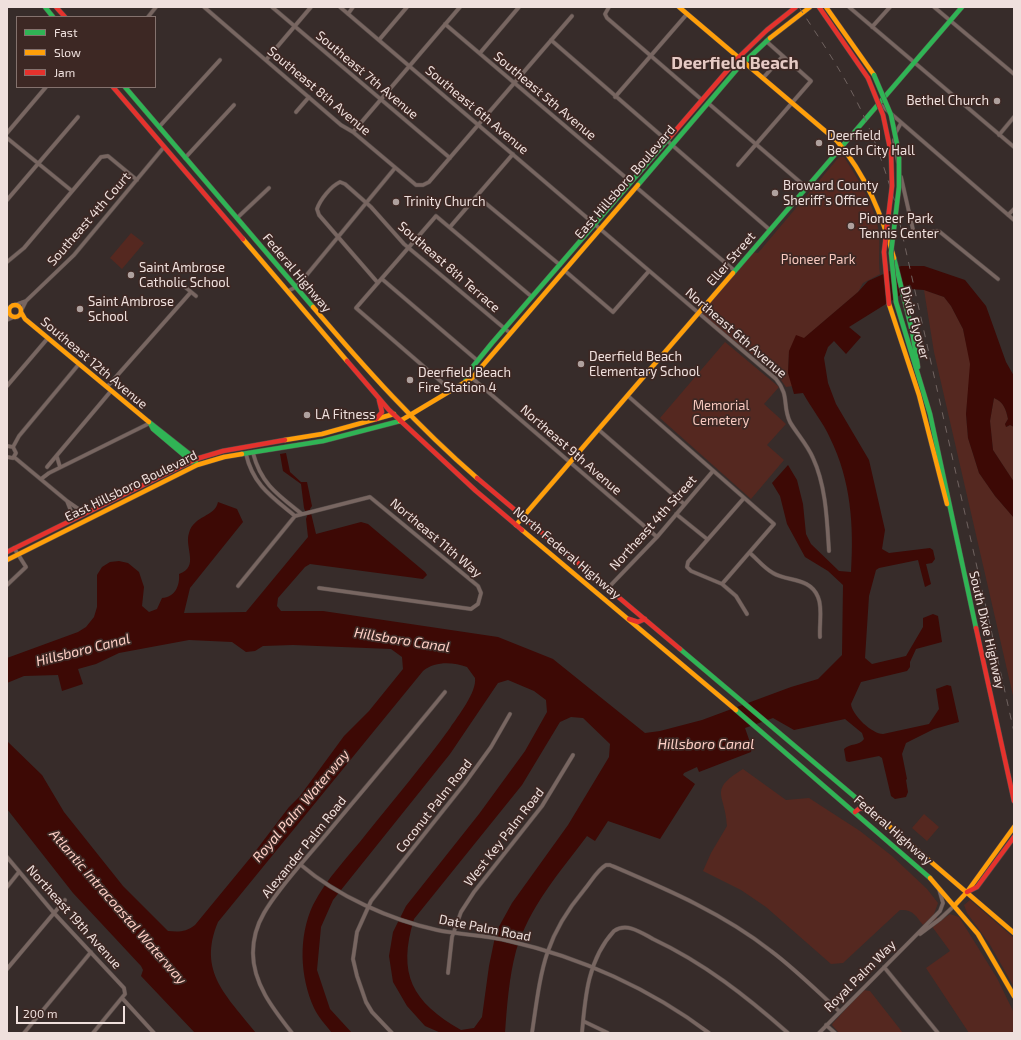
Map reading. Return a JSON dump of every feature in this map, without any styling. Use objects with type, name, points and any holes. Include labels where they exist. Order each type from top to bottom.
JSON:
[{"type":"main road","points":[[45,7],[52,16]]},
{"type":"main road","points":[[56,7],[64,16]]},
{"type":"main road","points":[[679,7],[843,147],[863,175],[881,219],[896,263],[917,356],[920,377]]},
{"type":"main road","name":"East Hillsboro Boulevard","points":[[466,380],[466,375],[739,57],[767,30],[796,7]]},
{"type":"main road","name":"East Hillsboro Boulevard","points":[[7,560],[58,533],[197,465],[224,457],[311,443],[400,421],[408,414],[452,391],[466,380],[472,378],[744,62],[766,41],[810,7]]},
{"type":"main road","name":"Dixie Flyover","points":[[819,7],[868,78],[885,119],[892,152],[892,179],[885,233],[884,260],[889,304],[910,369]]},
{"type":"main road","name":"Dixie Flyover","points":[[826,7],[874,75],[891,115],[899,154],[899,187],[891,253],[896,302],[920,377]]},
{"type":"main road","name":"Eller Street","points":[[516,525],[962,7]]},
{"type":"main road","name":"Federal Highway","points":[[114,88],[288,291],[379,400],[394,414]]},
{"type":"main road","name":"Federal Highway","points":[[126,88],[365,368],[408,414],[462,464]]},
{"type":"main road","points":[[154,135],[163,139],[169,139]]},
{"type":"main road","points":[[164,147],[181,153]]},
{"type":"main road","points":[[223,215],[237,218]]},
{"type":"main road","points":[[231,224],[247,230]]},
{"type":"main road","points":[[550,276],[550,286]]},
{"type":"main road","points":[[10,307],[21,311],[15,317],[10,307]]},
{"type":"main road","name":"Southeast 12th Avenue","points":[[21,311],[25,319],[150,423],[153,429],[193,460]]},
{"type":"main road","name":"Southeast 12th Avenue","points":[[15,317],[25,319]]},
{"type":"main road","points":[[910,369],[920,377]]},
{"type":"main road","name":"South Dixie Highway","points":[[910,369],[924,415],[942,490],[950,511]]},
{"type":"main road","name":"South Dixie Highway","points":[[920,377],[947,488],[950,511],[1014,798]]},
{"type":"main road","points":[[376,419],[382,412],[379,400]]},
{"type":"main road","name":"East Hillsboro Boulevard","points":[[7,552],[193,460],[219,452],[322,434],[394,414],[408,414]]},
{"type":"main road","name":"North Federal Highway","points":[[394,414],[449,468],[730,704]]},
{"type":"main road","points":[[323,440],[327,435],[335,430]]},
{"type":"main road","points":[[311,443],[322,434]]},
{"type":"main road","points":[[246,454],[250,449],[260,445]]},
{"type":"main road","points":[[193,460],[197,465]]},
{"type":"main road","name":"North Federal Highway","points":[[462,464],[741,700]]},
{"type":"main road","points":[[89,518],[89,515],[101,508],[103,504]]},
{"type":"main road","points":[[58,533],[78,521],[82,514]]},
{"type":"main road","points":[[575,574],[581,572],[592,574]]},
{"type":"main road","points":[[627,619],[638,622],[645,619]]},
{"type":"main road","points":[[642,631],[650,629],[659,632]]},
{"type":"main road","name":"Federal Highway","points":[[741,700],[873,811],[1014,933]]},
{"type":"main road","name":"Federal Highway","points":[[730,704],[914,862],[938,885],[956,905],[989,951],[1014,996]]},
{"type":"main road","points":[[841,800],[851,803],[859,800]]},
{"type":"main road","points":[[855,812],[863,808],[873,811]]},
{"type":"main road","name":"Royal Palm Way","points":[[956,905],[1014,827]]},
{"type":"main road","name":"Royal Palm Way","points":[[967,892],[977,886],[1014,837]]},
{"type":"street","points":[[149,16],[156,7]]},
{"type":"street","name":"Southeast 8th Avenue","points":[[204,7],[341,124],[353,132],[416,185],[423,185],[429,182],[450,158]]},
{"type":"street","name":"Southeast 7th Avenue","points":[[272,7],[450,158]]},
{"type":"street","points":[[266,60],[311,7]]},
{"type":"street","name":"Southeast 6th Avenue","points":[[340,7],[600,228]]},
{"type":"street","points":[[348,14],[353,7]]},
{"type":"street","points":[[379,40],[407,7]]},
{"type":"street","points":[[353,132],[460,7]]},
{"type":"street","points":[[480,54],[519,7]]},
{"type":"street","points":[[609,7],[605,14],[607,18],[702,100]]},
{"type":"street","points":[[849,7],[1014,147]]},
{"type":"street","points":[[872,27],[890,7]]},
{"type":"street","points":[[934,7],[1014,74]]},
{"type":"street","points":[[615,96],[687,14]]},
{"type":"street","points":[[450,158],[572,16]]},
{"type":"street","name":"Southeast 5th Avenue","points":[[445,24],[631,182]]},
{"type":"street","points":[[551,40],[770,230]]},
{"type":"street","points":[[738,166],[793,104],[811,81],[766,41]]},
{"type":"street","points":[[764,78],[783,56]]},
{"type":"street","points":[[159,128],[220,60]]},
{"type":"street","points":[[7,133],[45,88]]},
{"type":"street","points":[[296,112],[309,97]]},
{"type":"street","points":[[708,103],[807,188]]},
{"type":"street","points":[[880,104],[1014,220]]},
{"type":"street","points":[[185,158],[234,105]]},
{"type":"street","points":[[7,200],[78,117]]},
{"type":"street","points":[[999,135],[1014,118]]},
{"type":"street","points":[[901,123],[894,135],[895,147],[913,232],[916,234],[937,231],[940,232],[998,280]]},
{"type":"street","points":[[7,138],[72,191]]},
{"type":"street","name":"Southeast 4th Court","points":[[21,311],[26,301],[74,255],[164,147]]},
{"type":"street","points":[[450,227],[513,154]]},
{"type":"street","points":[[7,262],[24,248],[101,157],[108,156],[137,180]]},
{"type":"street","points":[[292,296],[296,287],[395,168]]},
{"type":"street","name":"Southeast 8th Terrace","points":[[338,236],[319,215],[317,210],[319,204],[331,189],[340,182],[345,184],[366,202],[395,235],[510,333]]},
{"type":"street","points":[[636,187],[735,271]]},
{"type":"street","points":[[237,218],[269,188]]},
{"type":"street","points":[[477,196],[560,266]]},
{"type":"street","points":[[1008,215],[1014,209]]},
{"type":"street","points":[[452,391],[356,308],[436,216],[532,297]]},
{"type":"street","name":"Northeast 6th Avenue","points":[[600,228],[783,388],[789,420],[807,445],[818,471],[827,514],[829,551]]},
{"type":"street","points":[[338,236],[378,283]]},
{"type":"street","points":[[564,270],[613,312],[649,271]]},
{"type":"street","points":[[382,278],[478,361]]},
{"type":"street","points":[[185,287],[196,296]]},
{"type":"street","points":[[288,291],[296,287]]},
{"type":"street","points":[[47,467],[109,389],[191,292]]},
{"type":"street","name":"Southeast 4th Court","points":[[10,307],[26,301]]},
{"type":"street","points":[[10,307],[7,319],[15,317]]},
{"type":"street","points":[[7,386],[48,338]]},
{"type":"street","points":[[14,457],[15,451],[13,447],[19,436],[79,364]]},
{"type":"street","name":"Northeast 9th Avenue","points":[[472,378],[657,537]]},
{"type":"street","points":[[628,396],[774,524],[722,584]]},
{"type":"street","points":[[41,479],[60,467],[150,423]]},
{"type":"street","points":[[599,430],[684,504]]},
{"type":"street","points":[[7,446],[13,447]]},
{"type":"street","points":[[253,452],[261,476],[277,494],[304,514]]},
{"type":"street","points":[[238,586],[295,516],[273,498],[255,479],[250,470],[246,454]]},
{"type":"street","points":[[57,456],[60,467]]},
{"type":"street","points":[[7,457],[11,459],[14,457],[80,510],[82,514]]},
{"type":"street","name":"Northeast 4th Street","points":[[608,588],[657,537],[713,471]]},
{"type":"street","points":[[255,479],[261,476]]},
{"type":"street","points":[[273,498],[277,494]]},
{"type":"street","name":"Northeast 11th Way","points":[[295,516],[370,497],[478,586],[482,593],[478,604],[471,609],[319,588]]},
{"type":"street","points":[[744,498],[707,539],[688,562],[687,567],[691,571],[722,584],[736,596],[747,614]]},
{"type":"street","points":[[67,501],[72,511],[71,520]]},
{"type":"street","points":[[676,514],[707,539]]},
{"type":"street","points":[[7,584],[26,567],[14,548]]},
{"type":"street","points":[[750,553],[775,575],[798,579],[814,592],[818,597],[820,605],[820,637]]},
{"type":"street","name":"Alexander Palm Road","points":[[292,1033],[260,984],[254,969],[253,952],[257,927],[264,912],[301,865],[445,692]]},
{"type":"street","name":"Coconut Palm Road","points":[[392,1033],[369,1006],[357,976],[354,952],[357,932],[368,907],[478,765],[503,728],[510,714]]},
{"type":"street","name":"West Key Palm Road","points":[[448,973],[453,932],[467,902],[542,806],[573,755]]},
{"type":"street","name":"Northeast 19th Avenue","points":[[7,857],[54,913],[126,991],[122,998]]},
{"type":"street","name":"Date Palm Road","points":[[301,865],[324,882],[344,894],[368,907],[396,918],[453,932],[526,945],[593,968],[655,997],[691,1019],[709,1033]]},
{"type":"street","points":[[532,1033],[539,983],[547,952],[554,933],[566,912],[606,865],[610,865],[668,890],[732,925],[770,950],[839,1011]]},
{"type":"street","points":[[7,887],[19,872]]},
{"type":"street","points":[[938,885],[943,903],[940,911],[945,915]]},
{"type":"street","points":[[7,969],[65,900]]},
{"type":"street","name":"Royal Palm Way","points":[[917,936],[956,905]]},
{"type":"street","name":"Royal Palm Way","points":[[819,1033],[839,1011],[917,936],[940,911]]},
{"type":"street","points":[[582,1033],[586,990],[597,957],[611,934],[618,928],[627,927],[663,944],[706,968],[746,997],[788,1033]]},
{"type":"street","points":[[24,1033],[91,952]]},
{"type":"street","points":[[884,967],[938,1033]]},
{"type":"street","points":[[94,1033],[122,998],[153,1033]]},
{"type":"street","points":[[583,1021],[608,1033]]},
{"type":"street","points":[[826,1025],[835,1033]]},
{"type":"green space","name":"Pioneer Park","points":[[839,157],[844,157],[866,194],[875,214],[879,234],[880,274],[863,283],[858,292],[789,351],[788,373],[793,386],[786,387],[779,377],[769,368],[699,313],[751,252],[758,253]]},
{"type":"green space","points":[[131,233],[144,243],[122,269],[110,258]]},
{"type":"green space","points":[[924,290],[944,297],[951,306],[963,329],[971,364],[966,414],[968,438],[979,473],[995,496],[1014,518],[1014,700],[934,352]]},
{"type":"green space","name":"Memorial Cemetery","points":[[725,342],[779,387],[764,404],[786,424],[767,445],[784,460],[751,499],[660,418]]},
{"type":"green space","points":[[994,398],[1002,404],[1005,409],[1008,419],[1005,424],[1007,427],[1010,425],[1014,427],[1014,482],[993,450],[990,421]]},
{"type":"green space","points":[[743,769],[786,800],[809,798],[860,831],[892,856],[927,889],[938,903],[934,914],[940,921],[950,914],[959,917],[997,978],[1014,1013],[1014,1033],[969,1033],[926,968],[950,951],[928,921],[923,925],[911,912],[900,910],[843,963],[831,964],[766,907],[741,890],[703,871],[711,853],[727,826],[721,794],[722,788],[732,776]]},
{"type":"green space","points":[[924,814],[939,827],[927,841],[912,828]]},
{"type":"green space","points":[[970,900],[1014,938],[1014,987],[989,943],[967,913],[964,905]]},
{"type":"green space","points":[[863,990],[870,991],[903,1033],[839,1033],[832,1025],[833,1023]]},
{"type":"water","points":[[901,266],[924,266],[965,280],[986,306],[1006,362],[1014,376],[1014,427],[1010,425],[1006,427],[1005,424],[1008,419],[1005,409],[1000,402],[994,398],[990,421],[993,450],[1014,482],[1014,518],[995,496],[979,473],[968,438],[966,414],[970,364],[963,329],[951,306],[944,297],[924,290],[910,289],[849,327],[861,337],[846,354],[834,341],[828,347],[824,358],[828,383],[836,404],[869,460],[885,530],[882,549],[889,553],[930,548],[933,550],[935,559],[932,563],[926,564],[931,584],[925,587],[918,560],[879,568],[876,570],[869,596],[865,658],[872,664],[906,656],[923,627],[923,618],[933,614],[938,616],[942,642],[916,649],[910,662],[910,667],[907,671],[861,682],[851,704],[855,713],[863,723],[874,731],[883,734],[929,724],[939,709],[936,689],[947,685],[951,686],[959,722],[934,729],[906,743],[902,754],[907,779],[908,792],[906,797],[895,799],[891,796],[882,758],[879,756],[849,762],[846,761],[844,749],[860,743],[864,739],[862,733],[845,719],[794,730],[773,718],[745,728],[752,748],[751,752],[699,772],[697,767],[684,773],[683,775],[695,784],[660,839],[608,821],[595,841],[587,836],[546,890],[522,935],[516,951],[512,971],[505,1033],[441,1033],[425,1026],[407,1006],[393,982],[389,956],[393,932],[406,906],[479,814],[525,751],[547,712],[546,700],[534,691],[508,680],[498,683],[450,754],[333,900],[321,927],[317,970],[330,1009],[352,1033],[332,1033],[318,1015],[309,996],[303,957],[303,943],[308,917],[318,895],[324,886],[420,768],[462,711],[475,684],[475,678],[467,667],[444,663],[433,665],[423,671],[218,922],[212,940],[211,955],[213,969],[218,982],[226,995],[256,1033],[195,1033],[141,976],[143,970],[141,966],[73,893],[7,809],[7,741],[42,775],[64,812],[123,886],[168,931],[185,930],[195,925],[251,857],[289,807],[300,796],[344,736],[369,711],[403,669],[402,657],[391,649],[293,645],[263,646],[255,651],[246,652],[232,642],[189,640],[119,653],[96,664],[78,669],[83,684],[62,691],[58,675],[24,676],[7,683],[7,658],[78,632],[86,627],[94,617],[97,607],[97,575],[102,567],[110,562],[119,561],[128,563],[139,572],[144,587],[142,606],[149,612],[157,609],[162,598],[170,596],[176,590],[179,583],[179,574],[189,567],[190,556],[188,538],[192,527],[200,519],[213,511],[218,502],[237,509],[243,522],[190,588],[184,613],[246,612],[308,537],[307,516],[304,508],[301,484],[283,471],[280,454],[286,453],[290,472],[301,482],[307,482],[312,506],[310,509],[316,534],[361,522],[368,524],[427,575],[423,579],[310,564],[305,567],[278,598],[277,606],[281,611],[323,611],[498,637],[553,659],[645,733],[660,731],[702,720],[791,687],[818,679],[842,655],[843,585],[828,571],[805,557],[787,524],[780,496],[772,483],[788,465],[797,480],[803,504],[806,534],[811,544],[839,571],[851,572],[852,538],[850,504],[843,470],[827,432],[803,393],[794,394],[788,373],[789,351],[796,335],[804,338],[858,292],[868,281]],"holes":[[[571,717],[583,718],[610,744],[609,757],[568,825],[512,903],[496,932],[489,966],[482,1017],[474,1028],[461,1030],[431,1009],[420,997],[413,985],[408,971],[407,956],[409,938],[414,919],[522,785],[560,722]]]},
{"type":"railway","points":[[799,7],[835,62],[859,106],[878,151],[895,202],[1014,732]]},
{"type":"traffic: fast","points":[[45,7],[52,16]]},
{"type":"traffic: fast","points":[[733,273],[962,7]]},
{"type":"traffic: fast","points":[[638,185],[738,68],[770,38]]},
{"type":"traffic: fast","points":[[874,75],[891,115],[899,154],[899,187],[891,253],[896,302]]},
{"type":"traffic: fast","points":[[126,88],[313,307]]},
{"type":"traffic: fast","points":[[466,380],[466,375],[492,343],[670,137]]},
{"type":"traffic: fast","points":[[894,258],[912,331],[918,367]]},
{"type":"traffic: fast","points":[[896,302],[930,414],[976,628]]},
{"type":"traffic: fast","points":[[242,454],[323,441],[400,421]]},
{"type":"traffic: fast","points":[[149,422],[192,456],[196,462]]},
{"type":"traffic: fast","points":[[150,423],[153,429],[192,462]]},
{"type":"traffic: fast","points":[[680,649],[868,808]]},
{"type":"traffic: fast","points":[[736,710],[930,878]]},
{"type":"traffic: slow","points":[[679,7],[837,141],[865,182],[872,196],[884,226],[894,258]]},
{"type":"traffic: slow","points":[[770,38],[810,7]]},
{"type":"traffic: slow","points":[[826,7],[874,75]]},
{"type":"traffic: slow","points":[[400,421],[472,378],[638,185]]},
{"type":"traffic: slow","points":[[243,239],[347,361]]},
{"type":"traffic: slow","points":[[516,525],[733,273]]},
{"type":"traffic: slow","points":[[889,304],[919,395],[947,504]]},
{"type":"traffic: slow","points":[[13,305],[17,305],[21,311],[17,317],[13,317],[9,313],[9,309],[13,305]]},
{"type":"traffic: slow","points":[[313,307],[412,417],[477,478]]},
{"type":"traffic: slow","points":[[21,312],[25,319],[149,422]]},
{"type":"traffic: slow","points":[[285,440],[322,434],[394,414]]},
{"type":"traffic: slow","points":[[7,560],[197,465],[224,457],[242,454]]},
{"type":"traffic: slow","points":[[522,530],[736,710]]},
{"type":"traffic: slow","points":[[868,808],[1014,933]]},
{"type":"traffic: slow","points":[[955,905],[967,892],[1014,827]]},
{"type":"traffic: slow","points":[[930,878],[978,934],[1014,996]]},
{"type":"traffic: jam","points":[[56,7],[64,16]]},
{"type":"traffic: jam","points":[[670,137],[739,57],[767,30],[796,7]]},
{"type":"traffic: jam","points":[[819,7],[868,78]]},
{"type":"traffic: jam","points":[[868,78],[883,115],[891,153],[892,186],[884,252],[889,304]]},
{"type":"traffic: jam","points":[[114,88],[243,239]]},
{"type":"traffic: jam","points":[[347,361],[389,410],[476,491],[522,530]]},
{"type":"traffic: jam","points":[[376,419],[382,412],[379,400]]},
{"type":"traffic: jam","points":[[7,552],[196,459],[223,451],[285,440]]},
{"type":"traffic: jam","points":[[477,478],[680,649]]},
{"type":"traffic: jam","points":[[629,619],[638,622],[645,619]]},
{"type":"traffic: jam","points":[[976,628],[1014,801]]},
{"type":"traffic: jam","points":[[855,812],[860,808],[869,810]]},
{"type":"traffic: jam","points":[[967,892],[977,887],[1014,837]]},
{"type":"place","name":"Bethel Church","points":[[997,101]]},
{"type":"place","name":"Deerfield Beach City Hall","points":[[819,143]]},
{"type":"place","name":"Broward County Sheriff's Office","points":[[775,193]]},
{"type":"place","name":"Trinity Church","points":[[396,202]]},
{"type":"place","name":"Pioneer Park Tennis Center","points":[[851,226]]},
{"type":"place","name":"Saint Ambrose Catholic School","points":[[131,275]]},
{"type":"place","name":"Saint Ambrose School","points":[[80,309]]},
{"type":"place","name":"Deerfield Beach Elementary School","points":[[581,364]]},
{"type":"place","name":"Deerfield Beach Fire Station 4","points":[[410,380]]},
{"type":"place","name":"LA Fitness","points":[[307,415]]},
{"type":"district","name":"Deerfield Beach","points":[[735,63]]},
{"type":"water label","name":"Hillsboro Canal","points":[[402,640]]},
{"type":"water label","name":"Hillsboro Canal","points":[[83,650]]},
{"type":"water label","name":"Hillsboro Canal","points":[[706,744]]},
{"type":"water label","name":"Royal Palm Waterway","points":[[301,806]]},
{"type":"water label","name":"Atlantic Intracoastal Waterway","points":[[118,907]]}]
